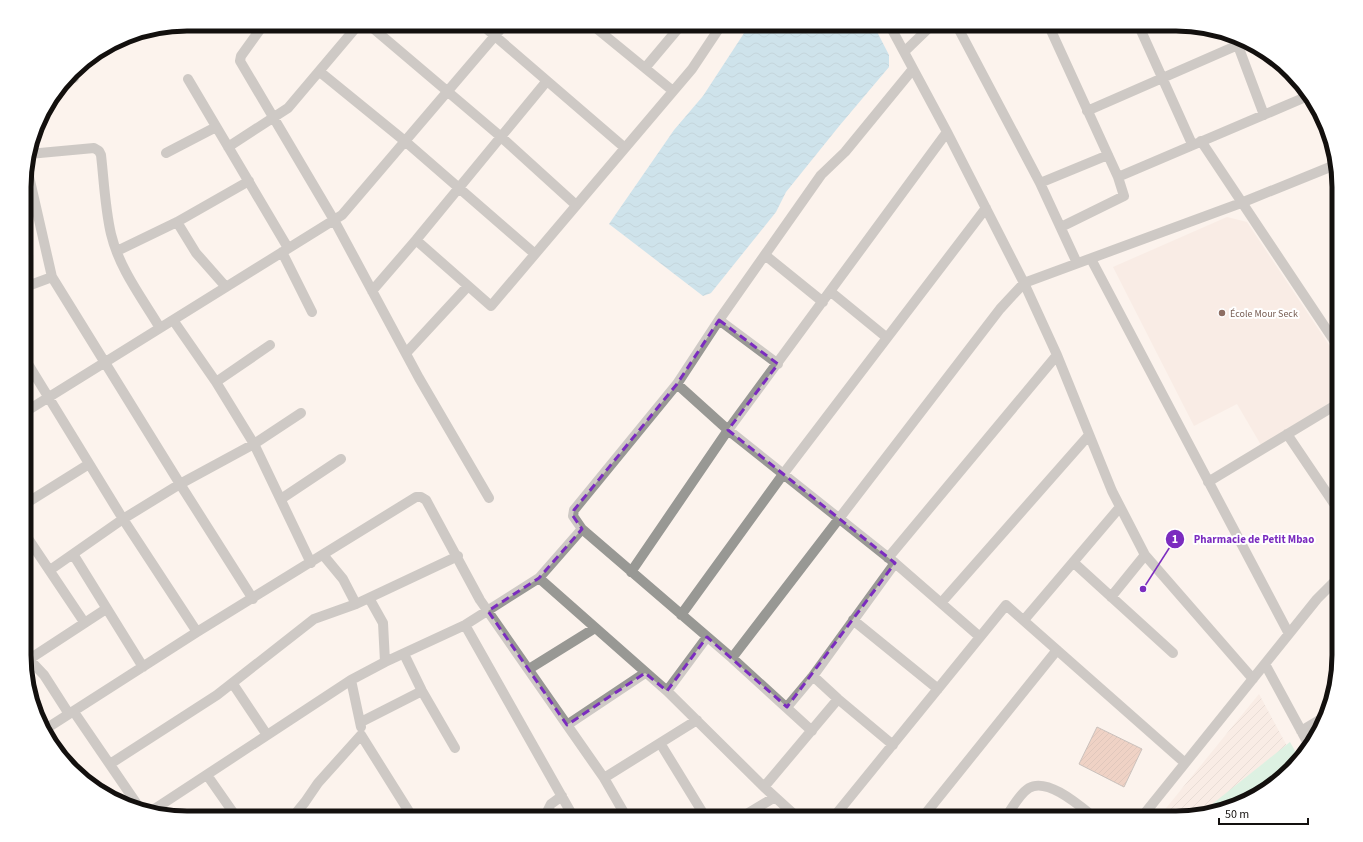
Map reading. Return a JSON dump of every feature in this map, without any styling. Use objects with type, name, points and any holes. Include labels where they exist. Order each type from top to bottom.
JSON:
[{"type":"street","points":[[259,31],[239,59],[334,220],[419,378],[489,498]]},
{"type":"street","points":[[228,147],[288,108],[353,31]]},
{"type":"street","points":[[376,31],[449,91],[576,205]]},
{"type":"street","points":[[490,31],[546,82],[625,148]]},
{"type":"street","points":[[31,408],[334,220],[350,208],[500,31]]},
{"type":"street","points":[[600,31],[673,91]]},
{"type":"street","points":[[645,68],[676,31]]},
{"type":"street","points":[[416,240],[491,306],[692,69],[717,31]]},
{"type":"street","points":[[893,31],[947,132],[1024,283],[1057,355],[1120,507],[1145,555],[1253,680]]},
{"type":"street","points":[[904,52],[926,31]]},
{"type":"street","points":[[960,31],[1040,183],[1077,264]]},
{"type":"street","points":[[1051,31],[1124,193],[1122,199],[1061,227]]},
{"type":"street","points":[[1141,31],[1196,142],[1241,203],[1332,338]]},
{"type":"street","points":[[1087,111],[1163,77],[1233,42]]},
{"type":"street","points":[[1237,44],[1264,115]]},
{"type":"street","points":[[812,732],[787,707],[732,658],[582,528],[573,516],[574,510],[677,384],[719,320],[821,175],[845,152],[913,69]]},
{"type":"street","points":[[320,72],[406,142],[535,254]]},
{"type":"street","points":[[188,79],[249,181],[285,250],[312,312]]},
{"type":"street","points":[[372,290],[416,240],[500,136],[546,82]]},
{"type":"street","points":[[1118,177],[1196,142],[1304,98]]},
{"type":"street","points":[[166,153],[216,127]]},
{"type":"street","points":[[631,572],[728,430],[831,292],[947,132]]},
{"type":"street","points":[[35,153],[94,148],[99,150],[101,155],[110,233],[128,275],[160,328]]},
{"type":"street","points":[[1040,183],[1108,155]]},
{"type":"street","points":[[732,658],[797,575],[838,517],[1000,309],[1024,283],[1241,203],[1331,167]]},
{"type":"street","points":[[117,251],[177,222],[249,181]]},
{"type":"street","points":[[31,185],[52,277],[180,484],[253,598]]},
{"type":"street","points":[[681,615],[784,473],[886,337],[986,208]]},
{"type":"street","points":[[177,222],[196,253],[226,287]]},
{"type":"street","points":[[765,255],[823,302]]},
{"type":"street","points":[[1091,259],[1289,634]]},
{"type":"street","points":[[31,285],[52,277]]},
{"type":"street","points":[[406,352],[468,286]]},
{"type":"street","points":[[831,292],[886,337]]},
{"type":"street","points":[[174,320],[216,382],[254,444],[311,563]]},
{"type":"street","points":[[719,320],[778,364]]},
{"type":"street","points":[[216,382],[270,345]]},
{"type":"street","points":[[787,707],[813,676],[853,620],[892,560],[1057,355]]},
{"type":"street","points":[[31,368],[123,519],[197,632]]},
{"type":"street","points":[[677,384],[728,430],[892,560],[980,636]]},
{"type":"street","points":[[1208,482],[1332,407]]},
{"type":"street","points":[[50,570],[123,519],[180,484],[254,444],[301,413]]},
{"type":"street","points":[[1287,434],[1332,501]]},
{"type":"street","points":[[941,603],[1089,435]]},
{"type":"street","points":[[281,499],[341,459]]},
{"type":"street","points":[[31,500],[89,464]]},
{"type":"street","points":[[49,727],[197,632],[324,556],[416,497],[421,497],[426,500],[488,611],[604,778],[623,811]]},
{"type":"street","points":[[1024,620],[1120,507]]},
{"type":"street","points":[[156,808],[352,680],[385,662],[465,625],[539,578],[582,528]]},
{"type":"street","points":[[31,543],[84,622]]},
{"type":"street","points":[[72,554],[143,667]]},
{"type":"street","points":[[1111,597],[1145,555]]},
{"type":"street","points":[[324,556],[343,580],[356,604]]},
{"type":"street","points":[[110,764],[233,684],[314,619],[356,604],[458,556]]},
{"type":"street","points":[[1073,562],[1173,653]]},
{"type":"street","points":[[539,578],[667,691],[790,811]]},
{"type":"street","points":[[1147,811],[1317,599],[1332,584]]},
{"type":"street","points":[[369,598],[383,623],[385,662]]},
{"type":"street","points":[[839,811],[1006,605],[1185,763]]},
{"type":"street","points":[[31,656],[106,609]]},
{"type":"street","points":[[853,620],[938,689]]},
{"type":"street","points":[[465,625],[570,811]]},
{"type":"street","points":[[529,669],[595,628]]},
{"type":"street","points":[[667,691],[707,636]]},
{"type":"street","points":[[928,811],[1058,650]]},
{"type":"street","points":[[404,654],[422,691],[455,748]]},
{"type":"street","points":[[31,663],[44,675],[110,764],[136,803]]},
{"type":"street","points":[[1265,664],[1307,741]]},
{"type":"street","points":[[566,725],[645,672]]},
{"type":"street","points":[[813,676],[838,700],[893,745]]},
{"type":"street","points":[[352,680],[361,722],[361,735],[409,811]]},
{"type":"street","points":[[233,684],[266,735]]},
{"type":"street","points":[[361,722],[422,691]]},
{"type":"street","points":[[764,787],[838,700]]},
{"type":"street","points":[[604,778],[697,720]]},
{"type":"street","points":[[1301,731],[1317,721]]},
{"type":"street","points":[[298,811],[318,783],[361,735]]},
{"type":"street","points":[[660,743],[702,811]]},
{"type":"street","points":[[207,775],[232,811]]},
{"type":"street","points":[[1011,811],[1029,788],[1038,786],[1059,791],[1086,811]]},
{"type":"street","points":[[548,811],[551,804],[562,796]]},
{"type":"street","points":[[752,811],[775,797]]},
{"type":"highlighted area","points":[[719,320],[778,364],[728,430],[895,563],[787,707],[707,637],[667,691],[645,673],[567,725],[488,611],[539,578],[582,529],[573,516],[574,510],[677,384]]},
{"type":"shaded area","name":"École Mour Seck","points":[[1227,217],[1247,222],[1332,350],[1332,401],[1261,445],[1237,404],[1194,426],[1113,267]]},
{"type":"shaded area","points":[[1259,694],[1293,758],[1263,785],[1236,799],[1216,806],[1196,810],[1164,811]]},
{"type":"green space","points":[[1290,742],[1297,754],[1271,779],[1245,795],[1226,803],[1208,808]]},
{"type":"water","points":[[745,31],[877,31],[889,55],[889,67],[786,192],[776,212],[711,293],[703,296],[609,224],[674,130],[703,96]]},
{"type":"building","points":[[1097,727],[1142,749],[1124,787],[1079,764]]},
{"type":"place","name":"École Mour Seck","points":[[1222,313]]},
{"type":"place","name":"Pharmacie de Petit Mbao","points":[[1143,589]]}]
